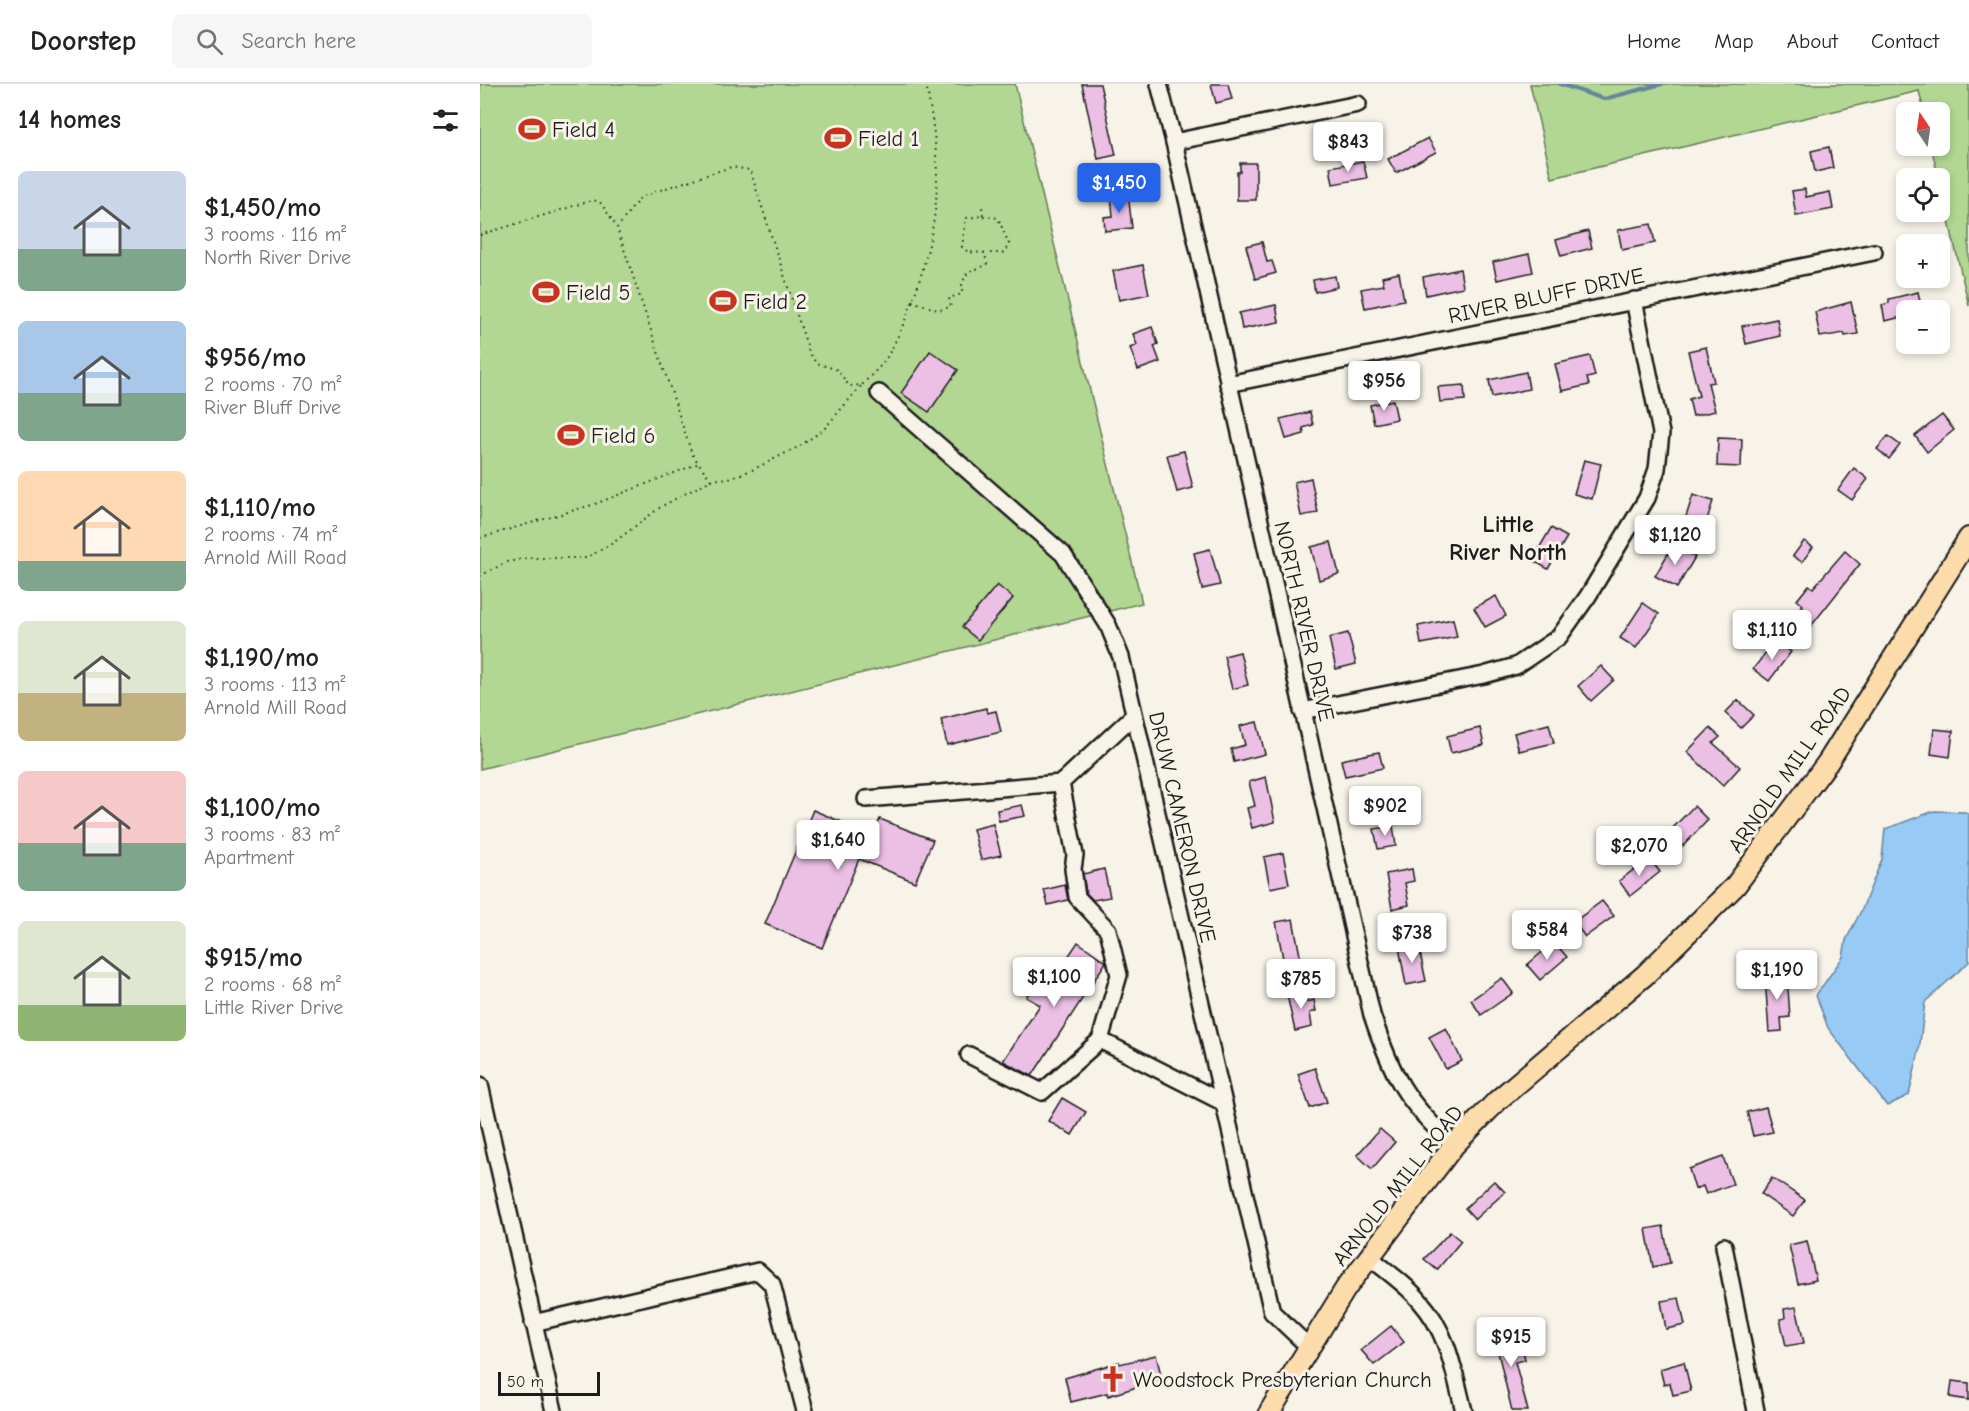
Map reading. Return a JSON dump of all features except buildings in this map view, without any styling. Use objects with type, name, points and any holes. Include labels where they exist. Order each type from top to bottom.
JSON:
[{"type":"main road","name":"ARNOLD MILL ROAD","points":[[1270,1411],[1368,1256],[1454,1145],[1498,1100],[1645,975],[1735,886],[1828,762],[1969,538]]},
{"type":"street","name":"NORTH RIVER DRIVE","points":[[1159,84],[1372,1015],[1385,1053],[1408,1100],[1425,1120],[1454,1145]]},
{"type":"street","points":[[1174,142],[1358,104]]},
{"type":"street","name":"RIVER BLUFF DRIVE","points":[[1228,384],[1874,252]]},
{"type":"street","points":[[1302,711],[1484,675],[1516,666],[1559,637],[1588,596],[1647,498],[1658,469],[1661,433],[1634,300]]},
{"type":"street","name":"DRUW CAMERON DRIVE","points":[[879,393],[1063,554],[1108,625],[1121,657],[1272,1312],[1309,1347]]},
{"type":"street","points":[[866,799],[1061,783],[1134,715]]},
{"type":"street","points":[[969,1055],[1042,1092],[1100,1040],[1119,975],[1108,930],[1077,897],[1073,869],[1075,855],[1061,783]]},
{"type":"street","points":[[1100,1040],[1224,1103]]},
{"type":"street","points":[[480,1085],[554,1411]]},
{"type":"street","points":[[1724,1246],[1756,1411]]},
{"type":"street","points":[[1368,1256],[1419,1299],[1440,1329],[1447,1346],[1464,1411]]},
{"type":"street","points":[[533,1323],[758,1271],[772,1284],[805,1411]]},
{"type":"path","points":[[480,576],[507,562],[528,558],[586,558],[614,543],[662,506],[711,480],[729,478],[752,470],[800,446],[824,429],[845,408],[886,358],[919,284],[926,255],[937,182],[934,124],[926,84]]},
{"type":"path","points":[[617,228],[639,199],[654,192],[731,167],[750,170],[809,352],[816,363],[838,369],[849,386],[862,385],[879,393]]},
{"type":"path","points":[[480,235],[593,200],[600,202],[617,228],[681,425],[697,464],[711,480]]},
{"type":"path","points":[[982,206],[983,216]]},
{"type":"path","points":[[983,216],[998,218],[1010,244],[1004,253],[985,253],[968,252],[962,247],[966,218],[983,216]]},
{"type":"path","points":[[912,301],[938,310],[951,308],[949,298],[962,294],[962,283],[968,272],[987,265],[985,253]]},
{"type":"path","points":[[480,538],[595,504],[697,464]]},
{"type":"green space","points":[[480,84],[1015,84],[1142,603],[480,769]]},
{"type":"green space","points":[[1530,84],[1969,84],[1969,306],[1949,222],[1950,168],[1936,168],[1933,156],[1950,156],[1950,102],[1922,102],[1919,91],[1552,178]]},
{"type":"water","points":[[1934,811],[1965,812],[1969,815],[1969,962],[1925,1002],[1919,1051],[1909,1095],[1887,1106],[1828,1028],[1816,995],[1843,957],[1846,940],[1862,909],[1882,859],[1885,829]]},
{"type":"waterway","points":[[1560,84],[1604,99],[1662,84]]},
{"type":"place","name":"Field 4","points":[[532,129]]},
{"type":"place","name":"Field 1","points":[[838,138]]},
{"type":"place","name":"Field 5","points":[[546,292]]},
{"type":"place","name":"Field 2","points":[[723,301]]},
{"type":"place","name":"Field 6","points":[[571,435]]},
{"type":"place","name":"Woodstock Presbyterian Church","points":[[1113,1379]]},
{"type":"district","name":"Little River North","points":[[1508,538]]}]
